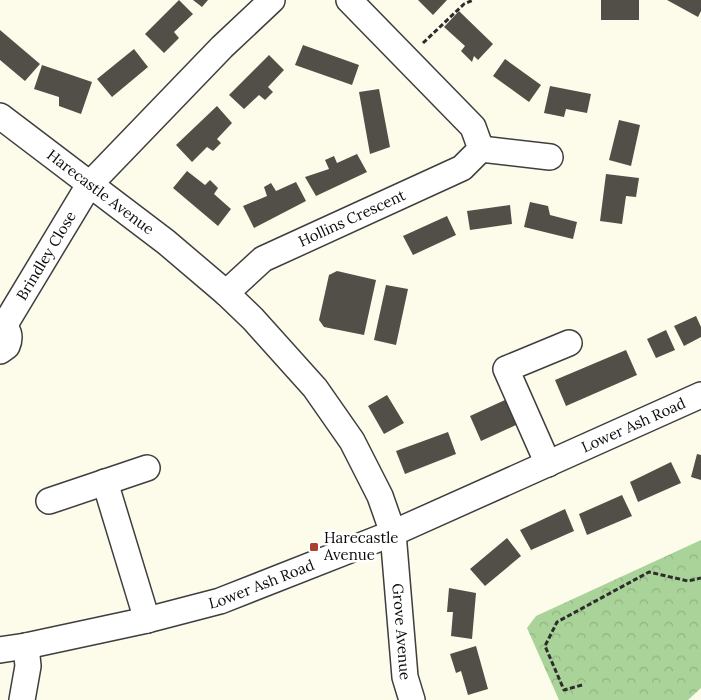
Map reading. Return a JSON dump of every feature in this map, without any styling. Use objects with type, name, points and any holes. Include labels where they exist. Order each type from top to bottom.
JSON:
[{"type":"street","points":[[88,184],[222,47],[272,0]]},
{"type":"street","points":[[349,0],[473,127],[481,149],[550,157]]},
{"type":"street","name":"Harecastle Avenue","points":[[0,116],[166,242],[226,293],[253,319],[315,388],[352,441],[380,496],[392,533]]},
{"type":"street","name":"Hollins Crescent","points":[[226,293],[263,259],[462,168],[481,149]]},
{"type":"street","name":"Brindley Close","points":[[0,351],[5,348],[10,336],[8,329],[2,325],[88,184]]},
{"type":"street","points":[[548,464],[506,369],[569,343]]},
{"type":"street","name":"Lower Ash Road","points":[[0,650],[147,620],[220,601],[392,533],[701,395]]},
{"type":"street","points":[[49,501],[147,468]]},
{"type":"street","points":[[105,482],[147,620]]},
{"type":"street","name":"Grove Avenue","points":[[392,533],[405,677],[412,700]]},
{"type":"street","points":[[22,700],[28,666],[26,646]]},
{"type":"path","points":[[406,59],[464,4],[474,0]]},
{"type":"path","points":[[582,685],[564,690],[545,646],[557,622],[649,572],[688,581],[701,578]]},
{"type":"green space","points":[[701,540],[701,688],[688,700],[559,700],[527,628],[536,616]]},
{"type":"building","points":[[179,0],[193,14],[174,32],[179,38],[164,53],[145,34]]},
{"type":"building","points":[[193,0],[208,0],[202,7]]},
{"type":"building","points":[[418,0],[447,0],[433,15]]},
{"type":"building","points":[[601,0],[639,0],[639,20],[601,20]]},
{"type":"building","points":[[667,0],[701,0],[701,11],[698,17]]},
{"type":"building","points":[[459,11],[493,44],[478,60],[474,56],[472,62],[461,51],[465,46],[444,27]]},
{"type":"building","points":[[0,30],[40,64],[25,81],[0,60]]},
{"type":"building","points":[[303,45],[359,65],[352,85],[295,65]]},
{"type":"building","points":[[134,49],[148,67],[112,97],[97,79]]},
{"type":"building","points":[[269,55],[284,70],[268,87],[273,92],[265,100],[259,95],[244,109],[229,95]]},
{"type":"building","points":[[505,59],[541,85],[529,102],[493,76]]},
{"type":"building","points":[[42,65],[92,82],[81,114],[59,106],[59,97],[34,89]]},
{"type":"building","points":[[550,86],[591,94],[587,113],[566,109],[564,117],[544,113]]},
{"type":"building","points":[[379,89],[390,147],[370,154],[359,92]]},
{"type":"building","points":[[217,106],[232,123],[217,139],[221,143],[213,151],[207,147],[192,162],[176,145]]},
{"type":"building","points":[[619,120],[640,125],[631,166],[609,160]]},
{"type":"building","points":[[357,154],[367,172],[316,196],[305,177],[329,169],[325,160],[334,156],[337,163]]},
{"type":"building","points":[[187,171],[205,185],[210,180],[218,188],[214,194],[231,209],[218,226],[173,188]]},
{"type":"building","points":[[606,174],[639,178],[636,197],[626,196],[622,224],[600,221]]},
{"type":"building","points":[[296,182],[306,201],[254,228],[243,206],[267,196],[264,187],[271,183],[276,191]]},
{"type":"building","points":[[530,202],[548,206],[550,215],[577,222],[573,239],[524,227]]},
{"type":"building","points":[[510,205],[512,224],[470,230],[467,211]]},
{"type":"building","points":[[447,216],[456,235],[413,255],[403,236]]},
{"type":"building","points":[[337,271],[376,280],[364,335],[324,327],[319,320],[329,275]]},
{"type":"building","points":[[386,285],[408,289],[396,345],[374,340]]},
{"type":"building","points":[[696,316],[701,327],[701,337],[684,346],[674,326]]},
{"type":"building","points":[[666,330],[675,350],[656,358],[647,339]]},
{"type":"building","points":[[626,350],[637,375],[566,406],[555,380]]},
{"type":"building","points":[[387,395],[404,423],[384,434],[368,406]]},
{"type":"building","points":[[505,400],[516,425],[481,441],[470,416]]},
{"type":"building","points":[[448,432],[456,454],[405,474],[396,451]]},
{"type":"building","points":[[697,454],[701,455],[701,480],[691,477]]},
{"type":"building","points":[[671,462],[681,483],[638,502],[630,482]]},
{"type":"building","points":[[622,495],[632,516],[587,535],[579,514]]},
{"type":"building","points":[[565,509],[574,531],[531,550],[520,530]]},
{"type":"building","points":[[507,538],[521,556],[485,586],[470,569]]},
{"type":"building","points":[[449,588],[476,593],[472,639],[451,636],[453,612],[447,612]]},
{"type":"building","points":[[476,646],[488,689],[468,695],[461,671],[456,673],[450,654]]},
{"type":"place","name":"Harecastle Avenue","points":[[314,547]]}]
